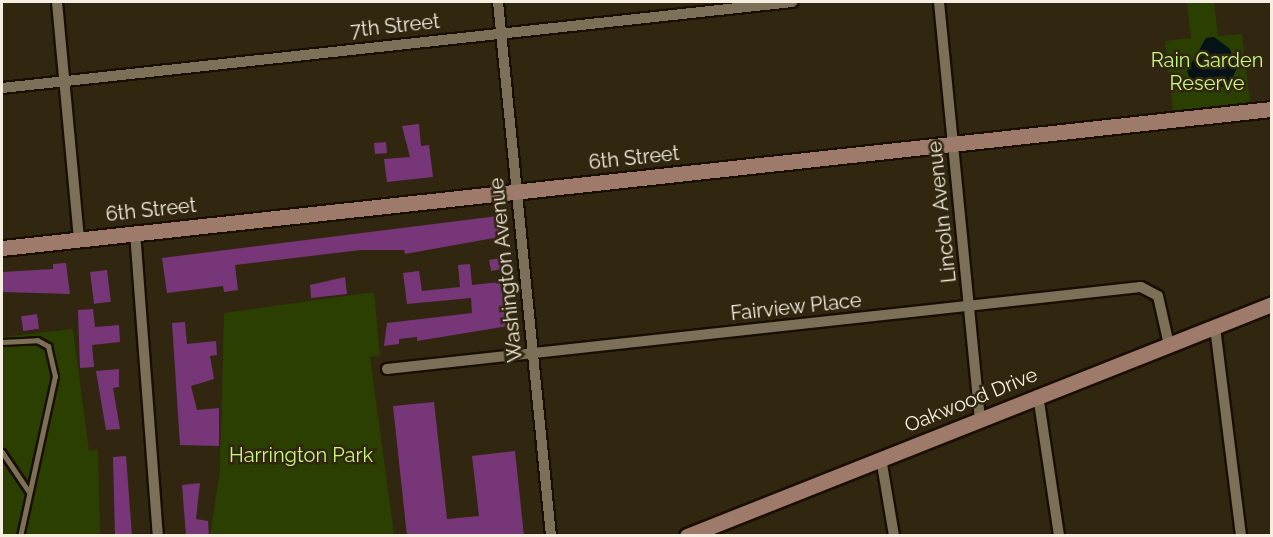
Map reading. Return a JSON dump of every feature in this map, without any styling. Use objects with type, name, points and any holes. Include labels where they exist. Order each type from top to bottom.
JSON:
[{"type":"street","points":[[57,2],[79,239]]},
{"type":"street","name":"Washington Avenue","points":[[498,2],[551,536]]},
{"type":"street","name":"7th Street","points":[[2,88],[792,2]]},
{"type":"street","name":"Lincoln Avenue","points":[[939,2],[980,419]]},
{"type":"street","name":"6th Street","points":[[2,248],[1272,109]]},
{"type":"street","points":[[135,232],[158,536]]},
{"type":"street","name":"Fairview Place","points":[[387,369],[1141,287],[1158,296],[1169,345]]},
{"type":"street","name":"Oakwood Drive","points":[[687,536],[1272,304]]},
{"type":"street","points":[[1215,327],[1241,536]]},
{"type":"street","points":[[1038,395],[1059,536]]},
{"type":"street","points":[[881,458],[894,536]]},
{"type":"lane","points":[[2,342],[37,340],[53,355],[52,395],[20,536]]},
{"type":"lane","points":[[2,452],[30,494]]},
{"type":"green space","name":"Rain Garden Reserve","points":[[1187,2],[1214,2],[1218,36],[1242,34],[1250,103],[1173,111],[1165,41],[1191,38]]},
{"type":"green space","name":"Harrington Park","points":[[374,292],[380,356],[370,357],[394,535],[210,535],[220,471],[224,313]]},
{"type":"green space","points":[[73,329],[89,451],[98,449],[100,535],[2,535],[2,337]]},
{"type":"shaded area","points":[[1214,37],[1230,49],[1236,70],[1229,85],[1206,91],[1192,85],[1187,71],[1206,38]]},
{"type":"building","points":[[419,124],[421,146],[429,145],[433,177],[387,182],[384,159],[410,157],[402,126]]},
{"type":"building","points":[[386,142],[387,153],[375,154],[374,143]]},
{"type":"building","points":[[498,216],[501,236],[494,238],[405,254],[404,250],[361,250],[235,265],[238,290],[224,292],[223,286],[167,293],[162,258]]},
{"type":"building","points":[[501,258],[503,269],[491,271],[489,260]]},
{"type":"building","points":[[66,263],[70,294],[2,292],[2,272],[53,269],[53,264]]},
{"type":"building","points":[[470,264],[472,285],[500,282],[508,326],[417,341],[417,337],[399,339],[399,344],[384,346],[387,323],[472,313],[471,298],[407,304],[403,273],[419,271],[422,291],[460,287],[458,265]]},
{"type":"building","points":[[107,270],[111,302],[94,304],[90,272]]},
{"type":"building","points":[[345,277],[347,294],[311,298],[310,285]]},
{"type":"building","points":[[93,309],[95,327],[119,325],[120,342],[92,345],[94,367],[80,368],[78,310]]},
{"type":"building","points":[[37,314],[39,329],[23,331],[21,316]]},
{"type":"building","points":[[185,322],[187,344],[216,341],[217,355],[210,356],[214,379],[191,386],[197,410],[219,408],[219,446],[180,445],[172,323]]},
{"type":"building","points":[[119,369],[119,387],[113,388],[120,429],[106,430],[96,371]]},
{"type":"building","points":[[434,402],[447,519],[479,516],[472,456],[515,451],[524,536],[407,536],[393,406]]},
{"type":"building","points":[[126,456],[132,536],[115,536],[113,457]]},
{"type":"building","points":[[200,483],[196,519],[208,521],[209,536],[186,536],[182,485]]}]
